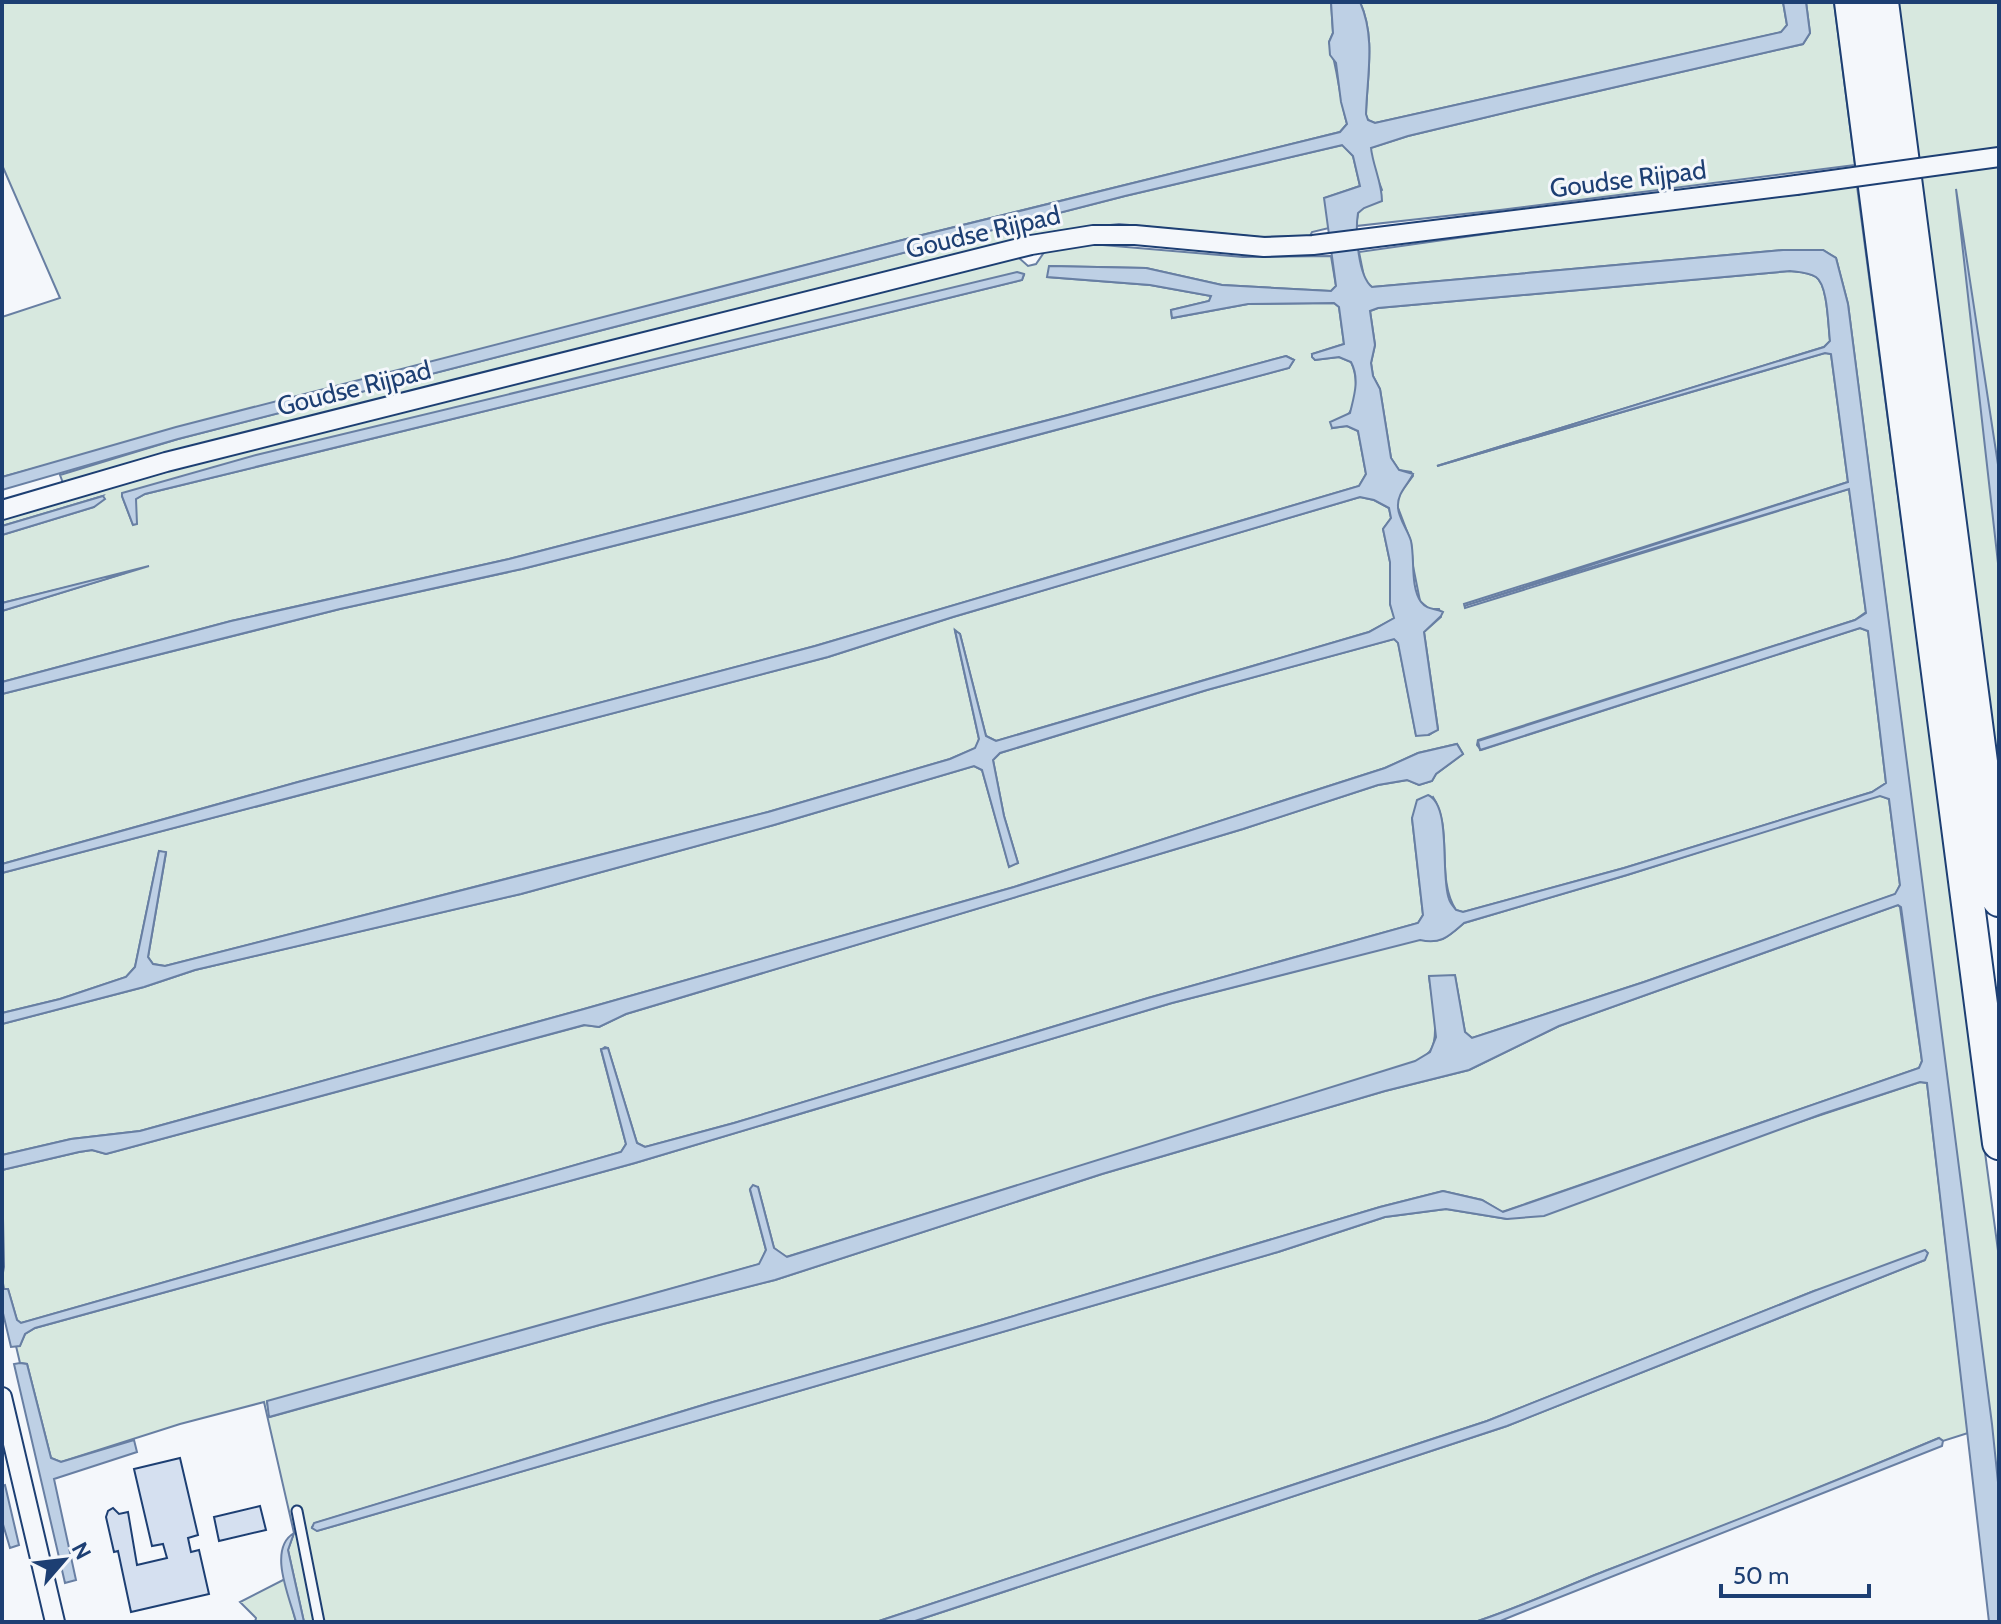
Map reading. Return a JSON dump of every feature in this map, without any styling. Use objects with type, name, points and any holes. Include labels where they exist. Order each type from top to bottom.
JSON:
[{"type":"highway","points":[[1851,2],[1999,1143]]},
{"type":"highway","points":[[1882,2],[1999,900]]},
{"type":"street","name":"Goudse Rijpad","points":[[2,510],[166,462],[1031,245],[1093,235],[1135,235],[1264,247],[1313,245],[1999,157]]},
{"type":"street","points":[[2,1397],[55,1622]]},
{"type":"lane","points":[[297,1511],[319,1622]]},
{"type":"shaded area","points":[[2,2],[1331,2],[1333,33],[1329,42],[1347,124],[1340,132],[914,237],[2,477],[2,317],[60,298],[2,165]]},
{"type":"shaded area","points":[[1360,2],[1783,2],[1787,25],[1782,32],[1375,123],[1368,120],[1366,115],[1369,43]]},
{"type":"shaded area","points":[[1806,2],[1834,2],[1855,165],[1356,226],[1358,213],[1382,190],[1370,148],[1408,136],[1803,44],[1810,33]]},
{"type":"shaded area","points":[[1898,2],[1999,2],[1999,768],[1990,740]]},
{"type":"shaded area","points":[[1343,145],[1353,156],[1360,186],[1325,198],[1329,228],[1312,232],[1310,236],[1260,237],[1119,224],[1057,231],[63,483],[60,475],[178,439],[1125,196]]},
{"type":"shaded area","points":[[1857,186],[1999,1258],[1999,1492],[1848,304],[1836,258],[1823,250],[1783,250],[1372,287],[1365,282],[1359,252],[1790,191]]},
{"type":"shaded area","points":[[1091,244],[1243,257],[1331,256],[1336,286],[1331,291],[1222,285],[1146,268],[1050,266],[1048,277],[1150,285],[1211,296],[1209,301],[1171,310],[1172,318],[1248,304],[1334,303],[1339,307],[1344,344],[1312,354],[1315,360],[1339,357],[1351,362],[1355,374],[1354,403],[1348,415],[1333,428],[1347,426],[1358,431],[1366,474],[1359,486],[815,646],[298,782],[2,864],[2,694],[340,609],[522,569],[744,513],[1289,368],[1294,360],[1286,356],[509,559],[231,621],[2,682],[2,611],[125,573],[2,603],[2,535],[94,507],[103,496],[2,526],[2,518],[254,447],[1018,257],[1028,266],[1036,264],[1045,251]],"holes":[[[1017,273],[1024,275],[1022,280],[145,494],[136,499],[133,525],[122,496]]]},
{"type":"shaded area","points":[[1790,271],[1810,274],[1820,281],[1830,341],[1824,347],[1437,466],[1825,353],[1831,354],[1848,482],[1464,604],[1465,608],[1849,489],[1866,612],[1855,620],[1478,740],[1477,745],[1481,750],[1860,628],[1868,631],[1886,783],[1872,792],[1624,868],[1463,912],[1456,910],[1446,883],[1442,824],[1433,797],[1412,818],[1423,915],[1418,923],[1148,998],[645,1147],[637,1143],[608,1048],[605,1047],[601,1050],[626,1144],[621,1152],[21,1323],[17,1320],[2,1278],[2,1170],[92,1150],[106,1154],[585,1025],[599,1027],[626,1014],[1243,829],[1378,785],[1408,780],[1419,785],[1432,781],[1436,774],[1463,754],[1457,744],[1418,753],[1385,768],[1014,887],[140,1131],[71,1139],[2,1155],[2,1024],[144,987],[195,970],[521,894],[974,766],[982,770],[1009,866],[1018,863],[1004,816],[993,760],[1000,753],[1207,690],[1394,639],[1398,642],[1416,735],[1429,735],[1438,729],[1424,632],[1441,617],[1439,609],[1429,609],[1420,601],[1411,542],[1397,505],[1400,493],[1413,476],[1411,472],[1399,470],[1391,458],[1380,389],[1371,363],[1375,345],[1370,311]]},
{"type":"shaded area","points":[[1360,497],[1389,508],[1391,518],[1383,529],[1390,562],[1390,604],[1395,618],[1369,632],[996,741],[986,736],[960,634],[955,631],[979,739],[976,748],[950,759],[768,812],[165,966],[153,964],[148,957],[166,853],[159,851],[135,967],[126,977],[60,999],[2,1013],[2,873],[828,657]]},
{"type":"shaded area","points":[[1879,795],[1889,799],[1900,885],[1896,894],[1472,1038],[1465,1032],[1455,976],[1429,977],[1434,1015],[1433,1044],[1426,1056],[1406,1066],[786,1257],[774,1248],[758,1187],[750,1190],[766,1250],[760,1264],[267,1402],[270,1417],[603,1324],[775,1280],[1102,1174],[1385,1091],[1469,1070],[1559,1026],[1898,905],[1922,1061],[1919,1068],[1502,1212],[1482,1200],[1443,1191],[1380,1207],[713,1402],[315,1523],[312,1527],[317,1531],[1278,1252],[1385,1217],[1446,1209],[1507,1219],[1920,1082],[1927,1083],[1968,1433],[1943,1441],[1939,1438],[1492,1616],[1475,1622],[912,1622],[1507,1426],[1925,1260],[1814,1291],[1487,1421],[876,1622],[304,1622],[288,1550],[294,1533],[264,1402],[180,1424],[61,1462],[51,1458],[27,1364],[20,1363],[16,1346],[20,1345],[25,1334],[35,1328],[635,1163],[1172,1003],[1420,939],[1439,940],[1464,923]]},
{"type":"shaded area","points":[[285,1579],[296,1622],[255,1622],[256,1618],[240,1602]]},
{"type":"water","points":[[1331,2],[1360,2],[1369,43],[1366,114],[1368,120],[1375,123],[1781,32],[1787,25],[1783,2],[1806,2],[1810,33],[1803,44],[1408,136],[1371,148],[1382,201],[1358,213],[1359,253],[1363,273],[1372,287],[1783,250],[1823,250],[1836,258],[1848,304],[1992,1424],[1999,1492],[1999,1622],[1989,1622],[1927,1083],[1920,1082],[1822,1114],[1544,1216],[1507,1219],[1446,1209],[1385,1217],[1278,1252],[317,1531],[312,1528],[314,1523],[713,1402],[1380,1207],[1443,1191],[1482,1200],[1503,1212],[1919,1068],[1922,1061],[1901,907],[1898,905],[1559,1026],[1469,1070],[1385,1091],[1102,1174],[775,1280],[603,1324],[269,1417],[267,1401],[759,1264],[766,1250],[750,1189],[753,1185],[758,1187],[774,1248],[787,1257],[1415,1061],[1430,1052],[1436,1037],[1429,976],[1455,975],[1465,1032],[1472,1038],[1644,982],[1895,894],[1900,885],[1889,799],[1880,796],[1464,923],[1439,940],[1420,940],[1172,1003],[635,1163],[35,1328],[25,1334],[20,1346],[11,1347],[2,1309],[2,1289],[8,1289],[17,1320],[21,1323],[621,1152],[626,1144],[601,1049],[608,1048],[637,1143],[645,1147],[1148,998],[1418,923],[1423,915],[1412,818],[1417,800],[1428,795],[1435,801],[1443,826],[1449,899],[1456,910],[1463,912],[1624,868],[1872,792],[1886,783],[1868,631],[1860,628],[1480,750],[1478,741],[1855,620],[1866,613],[1849,489],[1464,606],[1848,482],[1831,354],[1825,353],[1437,466],[1824,347],[1830,341],[1827,306],[1823,288],[1816,277],[1790,271],[1378,308],[1370,311],[1375,345],[1371,363],[1373,376],[1380,389],[1391,458],[1399,470],[1413,474],[1399,497],[1398,511],[1411,541],[1418,596],[1426,606],[1443,612],[1424,632],[1438,730],[1416,736],[1398,643],[1394,639],[1207,690],[1000,753],[993,760],[1004,816],[1018,863],[1009,867],[982,770],[974,766],[521,894],[195,970],[144,987],[2,1024],[2,1013],[60,999],[126,977],[135,967],[159,851],[166,852],[148,957],[153,964],[165,966],[768,812],[950,759],[975,748],[979,739],[955,630],[960,634],[986,736],[996,741],[1369,632],[1394,618],[1390,604],[1390,562],[1383,529],[1391,518],[1389,508],[1360,497],[828,657],[2,873],[2,864],[298,782],[815,646],[1359,486],[1366,474],[1358,431],[1347,426],[1332,428],[1330,422],[1350,413],[1355,388],[1354,368],[1351,362],[1339,357],[1315,360],[1312,357],[1312,354],[1344,344],[1339,307],[1334,303],[1248,304],[1172,318],[1171,310],[1209,301],[1211,296],[1150,285],[1047,277],[1049,266],[1146,268],[1222,285],[1331,291],[1336,286],[1324,198],[1360,186],[1353,156],[1342,145],[1125,196],[178,439],[2,490],[2,477],[176,427],[914,237],[1340,132],[1347,124],[1336,63],[1330,55],[1329,42],[1333,33]]},
{"type":"water","points":[[1956,189],[1999,471],[1999,572]]},
{"type":"water","points":[[1017,272],[1024,274],[1022,280],[145,494],[136,499],[137,524],[133,525],[122,496],[122,493],[256,455]]},
{"type":"water","points":[[1286,356],[1294,360],[1289,368],[744,513],[522,569],[340,609],[2,694],[2,682],[231,621],[509,559]]},
{"type":"water","points":[[103,496],[105,499],[94,507],[2,535],[2,526]]},
{"type":"water","points":[[149,566],[2,611],[2,603]]},
{"type":"water","points":[[1457,744],[1463,754],[1436,774],[1432,781],[1419,785],[1407,780],[1378,785],[1243,829],[626,1014],[599,1027],[584,1025],[106,1154],[92,1150],[79,1152],[2,1170],[2,1155],[71,1139],[140,1131],[584,1009],[1014,887],[1385,768],[1418,753]]},
{"type":"water","points":[[1925,1250],[1928,1253],[1925,1260],[1507,1426],[912,1622],[876,1622],[1487,1421]]},
{"type":"water","points":[[14,1364],[27,1364],[51,1458],[61,1462],[134,1440],[137,1452],[54,1479],[76,1580],[65,1583]]},
{"type":"water","points":[[1939,1438],[1943,1441],[1942,1446],[1498,1622],[1475,1622],[1773,1506]]},
{"type":"water","points":[[5,1485],[19,1545],[10,1548],[2,1521],[2,1486]]},
{"type":"water","points":[[294,1533],[288,1550],[304,1622],[296,1622],[281,1562],[286,1540]]},
{"type":"building","points":[[180,1458],[198,1535],[188,1538],[191,1552],[199,1550],[209,1594],[131,1612],[118,1551],[114,1552],[106,1517],[113,1508],[119,1514],[128,1512],[137,1565],[167,1558],[163,1544],[152,1546],[134,1469]]},
{"type":"building","points":[[260,1506],[266,1530],[219,1541],[214,1517]]}]
